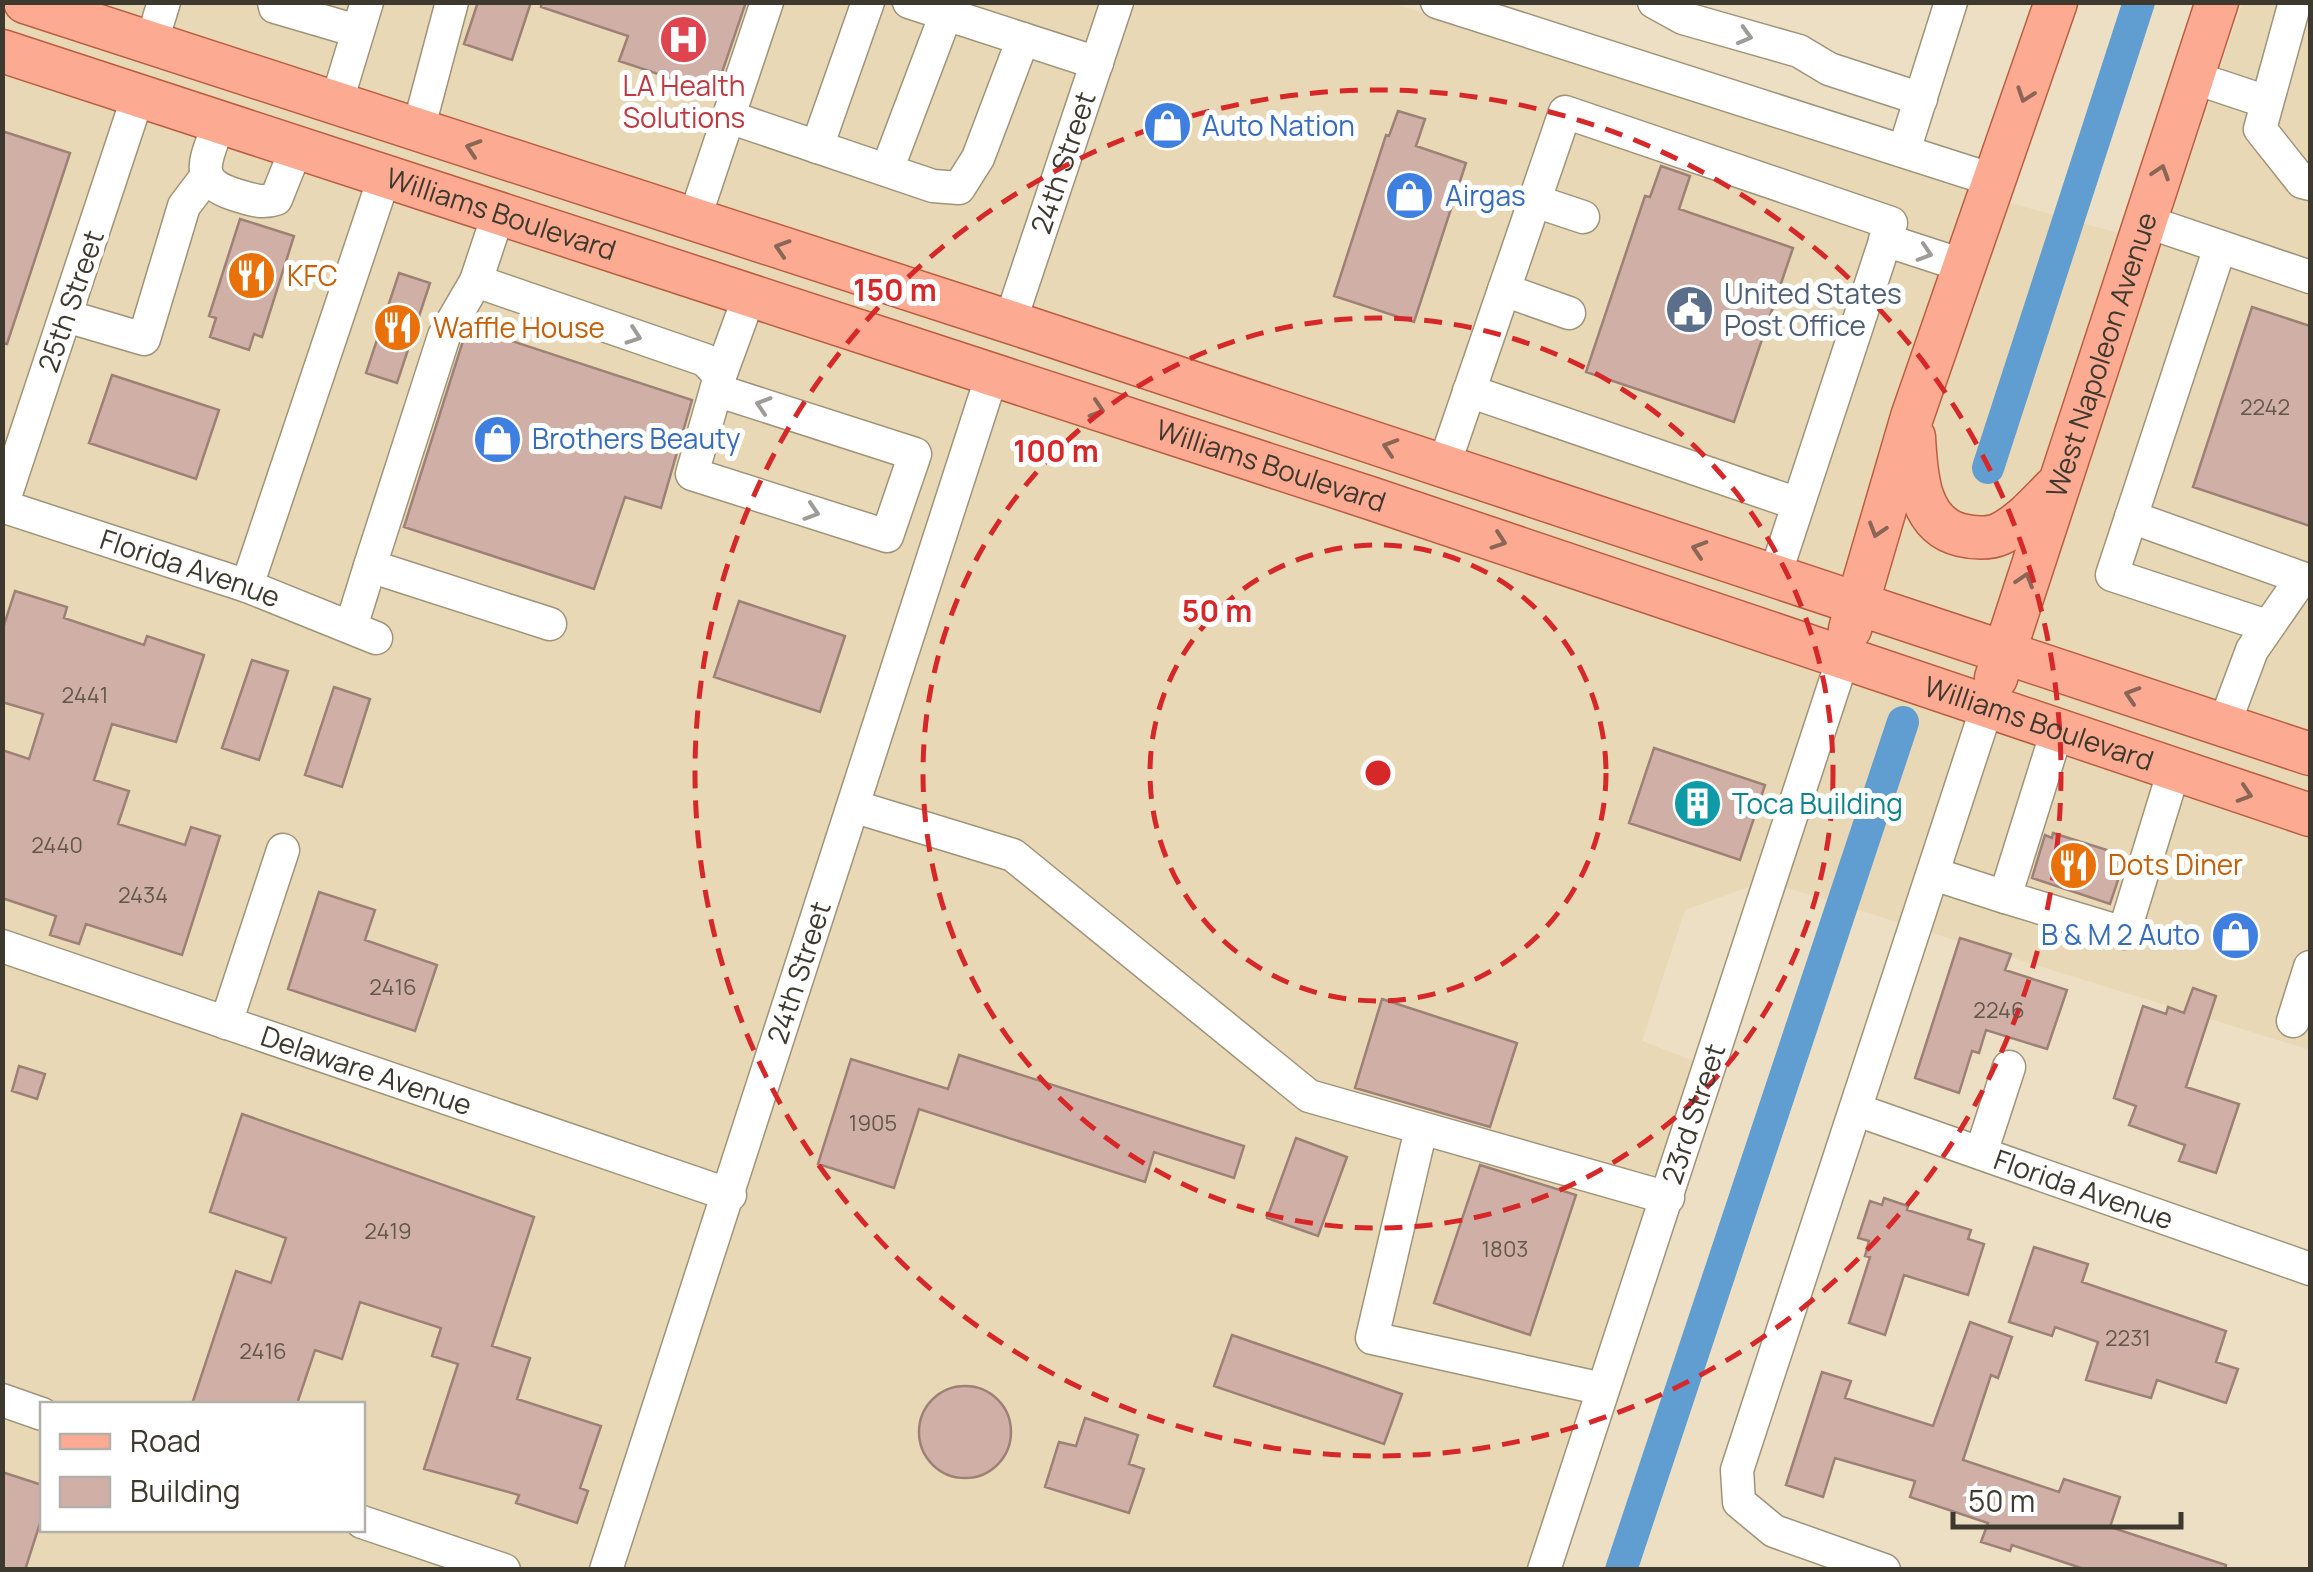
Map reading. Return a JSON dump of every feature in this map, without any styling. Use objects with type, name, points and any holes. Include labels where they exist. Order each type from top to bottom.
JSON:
[{"type":"main road","name":"Williams Boulevard","points":[[25,2],[1010,322],[2310,754]]},
{"type":"main road","points":[[1842,658],[1912,416],[2056,2]]},
{"type":"main road","name":"West Napoleon Avenue","points":[[1987,707],[2216,2]]},
{"type":"main road","points":[[2,27],[112,62],[132,61],[151,44]]},
{"type":"main road","name":"Williams Boulevard","points":[[2,51],[750,294],[2310,815]]},
{"type":"main road","points":[[838,324],[869,316],[957,342],[986,337],[1010,322]]},
{"type":"main road","points":[[992,375],[1023,364],[1078,374],[1137,364]]},
{"type":"main road","points":[[1912,416],[1921,492],[1931,515],[1950,532],[1996,536],[2018,523],[2059,484]]},
{"type":"street","points":[[151,44],[164,2]]},
{"type":"street","points":[[274,2],[274,7],[362,17],[336,104]]},
{"type":"street","points":[[418,130],[452,2]]},
{"type":"street","points":[[694,220],[766,2]]},
{"type":"street","points":[[817,146],[868,2]]},
{"type":"street","points":[[909,2],[1097,63]]},
{"type":"street","name":"24th Street","points":[[1010,322],[1117,2]]},
{"type":"street","points":[[1437,2],[1996,181]]},
{"type":"street","points":[[1654,2],[1683,18],[1799,51],[1829,69],[1921,100]]},
{"type":"street","points":[[1904,152],[1952,2]]},
{"type":"street","points":[[2295,2],[2260,129],[2302,182],[2310,184]]},
{"type":"street","points":[[887,170],[946,14]]},
{"type":"street","points":[[729,117],[933,186],[959,188],[978,158],[1023,39]]},
{"type":"street","points":[[2192,77],[2267,102]]},
{"type":"street","name":"25th Street","points":[[2,506],[16,424],[66,316],[138,96]]},
{"type":"street","points":[[1444,465],[1564,112],[1891,223],[1776,575]]},
{"type":"street","points":[[66,316],[144,340],[184,206],[206,177],[219,124]]},
{"type":"street","points":[[206,177],[214,188],[264,203],[276,199],[296,148]]},
{"type":"street","points":[[247,586],[384,178]]},
{"type":"street","points":[[1535,200],[1583,217]]},
{"type":"street","points":[[498,215],[476,281],[444,336],[370,566],[550,624]]},
{"type":"street","points":[[2144,221],[2310,277]]},
{"type":"street","points":[[1885,240],[1965,266]]},
{"type":"street","points":[[2220,247],[2112,574],[2267,626]]},
{"type":"street","points":[[476,281],[705,360],[718,383],[915,454],[887,536],[692,474],[718,383],[750,294]]},
{"type":"street","points":[[1504,290],[1569,313]]},
{"type":"street","name":"24th Street","points":[[606,1570],[856,806],[992,375]]},
{"type":"street","points":[[1469,391],[1798,504]]},
{"type":"street","name":"Florida Avenue","points":[[2,506],[247,586],[364,632],[370,566]]},
{"type":"street","points":[[2131,517],[2306,567],[2246,661],[2224,725]]},
{"type":"street","points":[[890,529],[938,546]]},
{"type":"street","name":"23rd Street","points":[[1544,1570],[1842,658]]},
{"type":"street","points":[[1884,1570],[1774,1532],[1739,1502],[1737,1470],[1987,707]]},
{"type":"street","points":[[2005,897],[2056,730]]},
{"type":"street","points":[[1934,874],[2124,933],[2174,770]]},
{"type":"street","points":[[856,806],[1013,855],[1309,1096],[1668,1198]]},
{"type":"street","points":[[226,1023],[284,850]]},
{"type":"street","name":"Delaware Avenue","points":[[2,946],[730,1195]]},
{"type":"street","points":[[2292,1021],[2310,967]]},
{"type":"street","points":[[1982,1153],[2009,1068]]},
{"type":"street","name":"Florida Avenue","points":[[1858,1110],[2310,1269]]},
{"type":"street","points":[[1421,1129],[1372,1338],[1602,1389]]},
{"type":"street","points":[[2,1400],[40,1413]]},
{"type":"street","points":[[365,1523],[504,1570]]},
{"type":"shaded area","points":[[3,3],[1392,3],[1968,191],[2161,245],[2242,3],[2310,3],[2310,1050],[1765,881],[1685,910],[1642,1041],[1699,1063],[1529,1569],[3,1570]]},
{"type":"building","points":[[478,2],[531,2],[512,60],[464,44]]},
{"type":"building","points":[[542,2],[746,2],[715,93],[619,61],[628,36],[541,7]]},
{"type":"building","name":"Airgas","points":[[1398,111],[1425,119],[1416,146],[1466,163],[1414,322],[1334,296],[1386,135],[1389,136]]},
{"type":"building","points":[[2,131],[70,153],[7,344],[2,343]]},
{"type":"building","name":"United States Post Office","points":[[1661,166],[1690,176],[1679,209],[1793,248],[1734,422],[1586,372],[1645,196],[1650,197]]},
{"type":"building","name":"KFC","points":[[240,219],[294,236],[262,337],[254,334],[249,350],[210,337],[216,318],[209,316]]},
{"type":"building","name":"Waffle House","points":[[399,273],[430,283],[397,383],[366,373]]},
{"type":"building","points":[[2252,307],[2310,326],[2310,526],[2193,487]]},
{"type":"building","points":[[472,328],[692,400],[661,508],[625,497],[594,589],[404,527],[462,344]]},
{"type":"building","points":[[112,375],[219,410],[196,479],[89,443]]},
{"type":"building","points":[[15,591],[67,607],[64,618],[144,645],[147,636],[204,655],[176,742],[112,724],[94,780],[129,791],[118,824],[185,845],[191,827],[220,836],[182,955],[86,924],[79,944],[50,935],[56,916],[2,898],[2,750],[29,759],[43,714],[2,702],[2,631]]},
{"type":"building","points":[[739,601],[845,636],[820,712],[714,677]]},
{"type":"building","points":[[252,660],[288,671],[259,760],[222,748]]},
{"type":"building","points":[[334,687],[370,699],[342,787],[305,775]]},
{"type":"building","name":"Toca Building","points":[[1654,748],[1765,785],[1740,860],[1629,823]]},
{"type":"building","name":"Dots Diner","points":[[2053,833],[2126,856],[2110,904],[2032,878],[2045,835],[2052,838]]},
{"type":"building","points":[[319,892],[375,910],[365,940],[437,965],[415,1031],[288,989]]},
{"type":"building","points":[[1960,938],[2011,954],[2005,970],[2067,990],[2047,1049],[1986,1030],[1979,1053],[1972,1051],[1959,1093],[1915,1078]]},
{"type":"building","points":[[2193,988],[2216,996],[2186,1087],[2239,1104],[2216,1173],[2179,1161],[2185,1145],[2129,1125],[2136,1106],[2114,1098],[2143,1006],[2166,1014],[2168,1007],[2184,1013]]},
{"type":"building","points":[[1382,999],[1517,1043],[1490,1127],[1355,1088]]},
{"type":"building","points":[[959,1055],[1244,1146],[1234,1178],[1154,1152],[1145,1182],[919,1109],[894,1188],[818,1164],[851,1059],[948,1089]]},
{"type":"building","points":[[19,1066],[45,1074],[37,1099],[12,1091]]},
{"type":"building","points":[[242,1114],[534,1217],[492,1346],[530,1358],[517,1399],[601,1426],[580,1488],[588,1491],[577,1523],[516,1503],[519,1495],[424,1469],[458,1364],[432,1356],[441,1328],[360,1302],[342,1359],[315,1350],[298,1402],[193,1402],[236,1271],[271,1283],[286,1238],[210,1212]]},
{"type":"building","points":[[1296,1138],[1347,1157],[1318,1236],[1267,1218]]},
{"type":"building","points":[[1480,1165],[1576,1195],[1530,1335],[1434,1303]]},
{"type":"building","points":[[1884,1198],[1908,1206],[1907,1210],[1971,1230],[1968,1239],[1984,1244],[1968,1295],[1904,1275],[1885,1335],[1849,1323],[1870,1257],[1865,1256],[1869,1241],[1858,1238],[1870,1201],[1882,1205]]},
{"type":"building","points":[[2034,1247],[2088,1264],[2082,1282],[2226,1331],[2216,1362],[2238,1369],[2226,1403],[2157,1380],[2151,1398],[2086,1380],[2098,1342],[2055,1327],[2052,1336],[2009,1322]]},
{"type":"building","points":[[1970,1322],[2012,1337],[1998,1378],[1991,1375],[1963,1460],[2059,1492],[2064,1479],[2120,1497],[2110,1527],[2226,1565],[2225,1570],[2087,1570],[2012,1545],[2010,1551],[1981,1542],[1988,1523],[1910,1497],[1915,1481],[1835,1458],[1823,1497],[1786,1485],[1822,1372],[1851,1381],[1845,1398],[1933,1426]]},
{"type":"building","points":[[1232,1335],[1402,1394],[1384,1444],[1214,1386]]},
{"type":"building","points":[[965,1386],[998,1399],[1011,1432],[998,1465],[965,1478],[932,1465],[919,1432],[932,1399]]},
{"type":"building","points":[[1085,1418],[1138,1435],[1129,1464],[1144,1469],[1129,1513],[1045,1487],[1059,1442],[1076,1446]]},
{"type":"building","points":[[2,1472],[40,1484],[40,1523],[25,1570],[2,1570]]},
{"type":"waterway","points":[[1988,468],[2139,2]]},
{"type":"waterway","points":[[1621,1570],[1903,722]]},
{"type":"place","name":"LA Health Solutions","points":[[684,39]]},
{"type":"place","name":"Auto Nation","points":[[1167,126]]},
{"type":"place","name":"Airgas","points":[[1410,196]]},
{"type":"place","name":"KFC","points":[[252,276]]},
{"type":"place","name":"United States Post Office","points":[[1689,310]]},
{"type":"place","name":"Waffle House","points":[[398,328]]},
{"type":"place","name":"Brothers Beauty","points":[[497,439]]},
{"type":"place","name":"Toca Building","points":[[1697,804]]},
{"type":"place","name":"Dots Diner","points":[[2073,865]]},
{"type":"place","name":"B & M 2 Auto","points":[[2235,935]]}]
